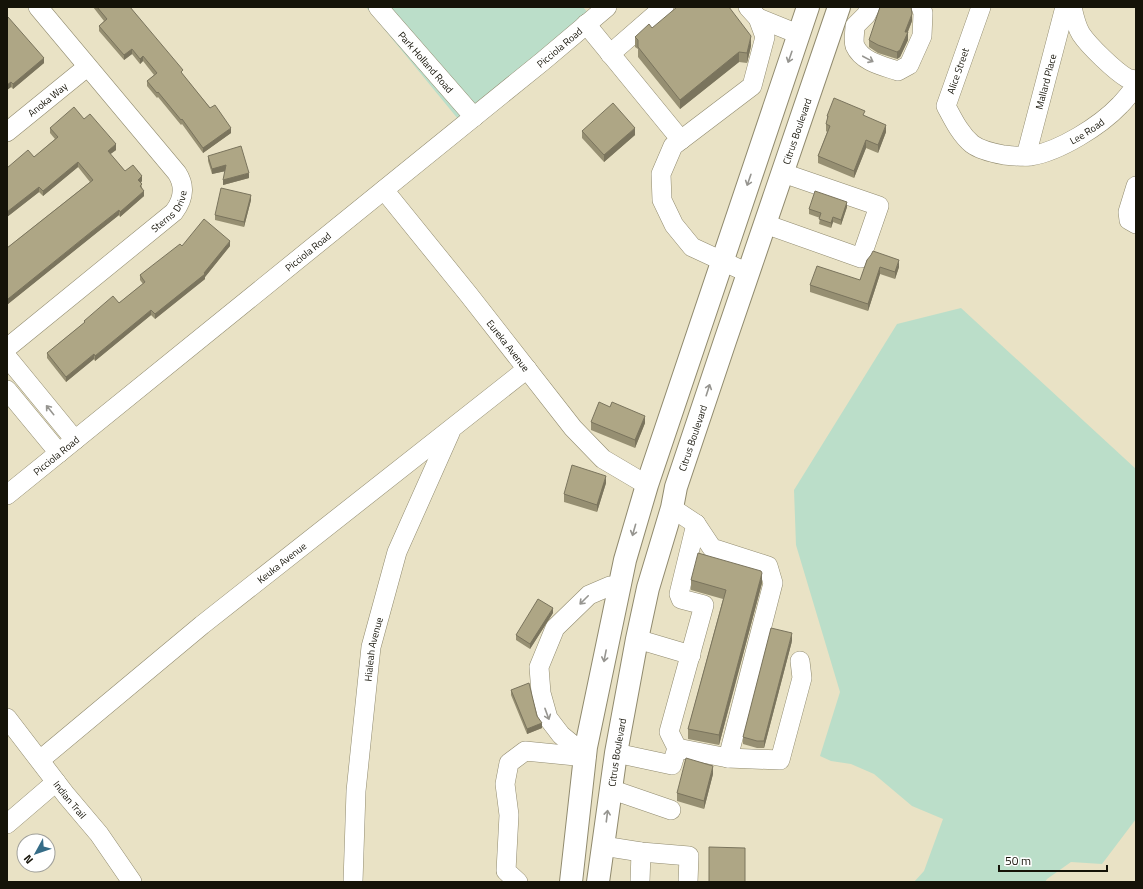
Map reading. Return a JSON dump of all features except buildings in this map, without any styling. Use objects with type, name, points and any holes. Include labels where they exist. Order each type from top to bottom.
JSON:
[{"type":"highway","points":[[571,882],[586,752],[625,560],[647,484],[808,7]]},
{"type":"highway","name":"Citrus Boulevard","points":[[598,882],[616,753],[630,674],[648,588],[672,508],[676,487],[748,273],[774,227],[791,175],[836,14]]},
{"type":"highway","points":[[672,508],[665,486],[664,475],[668,453],[690,387],[702,319]]},
{"type":"highway","points":[[630,674],[629,622],[653,512],[647,484]]},
{"type":"highway","points":[[576,840],[582,882]]},
{"type":"street","name":"Sterns Drive","points":[[7,348],[174,212],[181,203],[183,193],[181,180],[177,173],[38,7]]},
{"type":"street","name":"Park Holland Road","points":[[378,7],[474,117]]},
{"type":"street","name":"Picciola Road","points":[[7,495],[474,117],[606,7]]},
{"type":"street","points":[[610,54],[664,7]]},
{"type":"street","points":[[870,7],[866,15],[855,26],[854,44],[863,56],[876,63],[898,71],[909,65],[922,36],[923,13],[921,7]]},
{"type":"street","name":"Alice Street","points":[[980,7],[946,106],[960,131],[972,144],[981,149],[999,154],[1026,156]]},
{"type":"street","name":"Mallard Place","points":[[1026,156],[1065,7]]},
{"type":"street","points":[[1072,7],[1075,21],[1081,34],[1090,45],[1128,78],[1136,80]]},
{"type":"street","points":[[753,13],[798,34]]},
{"type":"street","points":[[748,273],[692,247],[674,225],[662,200],[661,174],[673,146],[752,86],[765,37],[753,13]]},
{"type":"street","points":[[836,14],[855,26]]},
{"type":"street","points":[[586,24],[681,140]]},
{"type":"street","name":"Anoka Way","points":[[7,132],[87,67]]},
{"type":"street","name":"Lee Road","points":[[1026,156],[1050,151],[1071,142],[1120,105],[1136,86]]},
{"type":"street","points":[[774,227],[861,258],[879,206],[791,175]]},
{"type":"street","points":[[1136,186],[1128,212],[1129,220],[1136,224]]},
{"type":"street","name":"Eureka Avenue","points":[[384,190],[469,295],[573,428],[604,458],[647,484]]},
{"type":"street","points":[[7,358],[75,440]]},
{"type":"street","name":"Keuka Avenue","points":[[40,760],[202,625],[527,369]]},
{"type":"street","points":[[7,390],[59,453]]},
{"type":"street","name":"Hialeah Avenue","points":[[353,882],[356,791],[371,647],[397,552],[451,430]]},
{"type":"street","points":[[672,508],[696,524],[712,548],[768,566],[773,583],[728,758]]},
{"type":"street","points":[[616,753],[672,765],[677,748],[669,732],[704,605],[681,599],[679,594],[696,524]]},
{"type":"street","points":[[586,752],[573,745],[561,735],[548,718],[541,693],[539,667],[555,628],[589,595],[610,586],[619,586]]},
{"type":"street","points":[[637,639],[691,655]]},
{"type":"street","points":[[677,748],[728,758],[780,760],[802,678],[800,661]]},
{"type":"street","name":"Indian Trail","points":[[7,718],[56,782],[99,834],[132,882]]},
{"type":"street","points":[[518,882],[506,871],[508,815],[505,784],[509,763],[525,751],[586,752]]},
{"type":"street","points":[[7,824],[56,782]]},
{"type":"street","points":[[610,789],[671,810]]},
{"type":"street","points":[[603,846],[641,852],[689,856],[688,882]]},
{"type":"street","points":[[640,882],[641,852]]},
{"type":"green space","points":[[366,7],[583,7],[588,13],[458,119]]},
{"type":"green space","points":[[961,308],[1136,469],[1136,819],[1102,864],[1071,862],[1045,882],[914,882],[924,871],[943,819],[912,806],[874,774],[851,764],[831,761],[820,756],[840,692],[796,545],[794,490],[897,324]]}]
